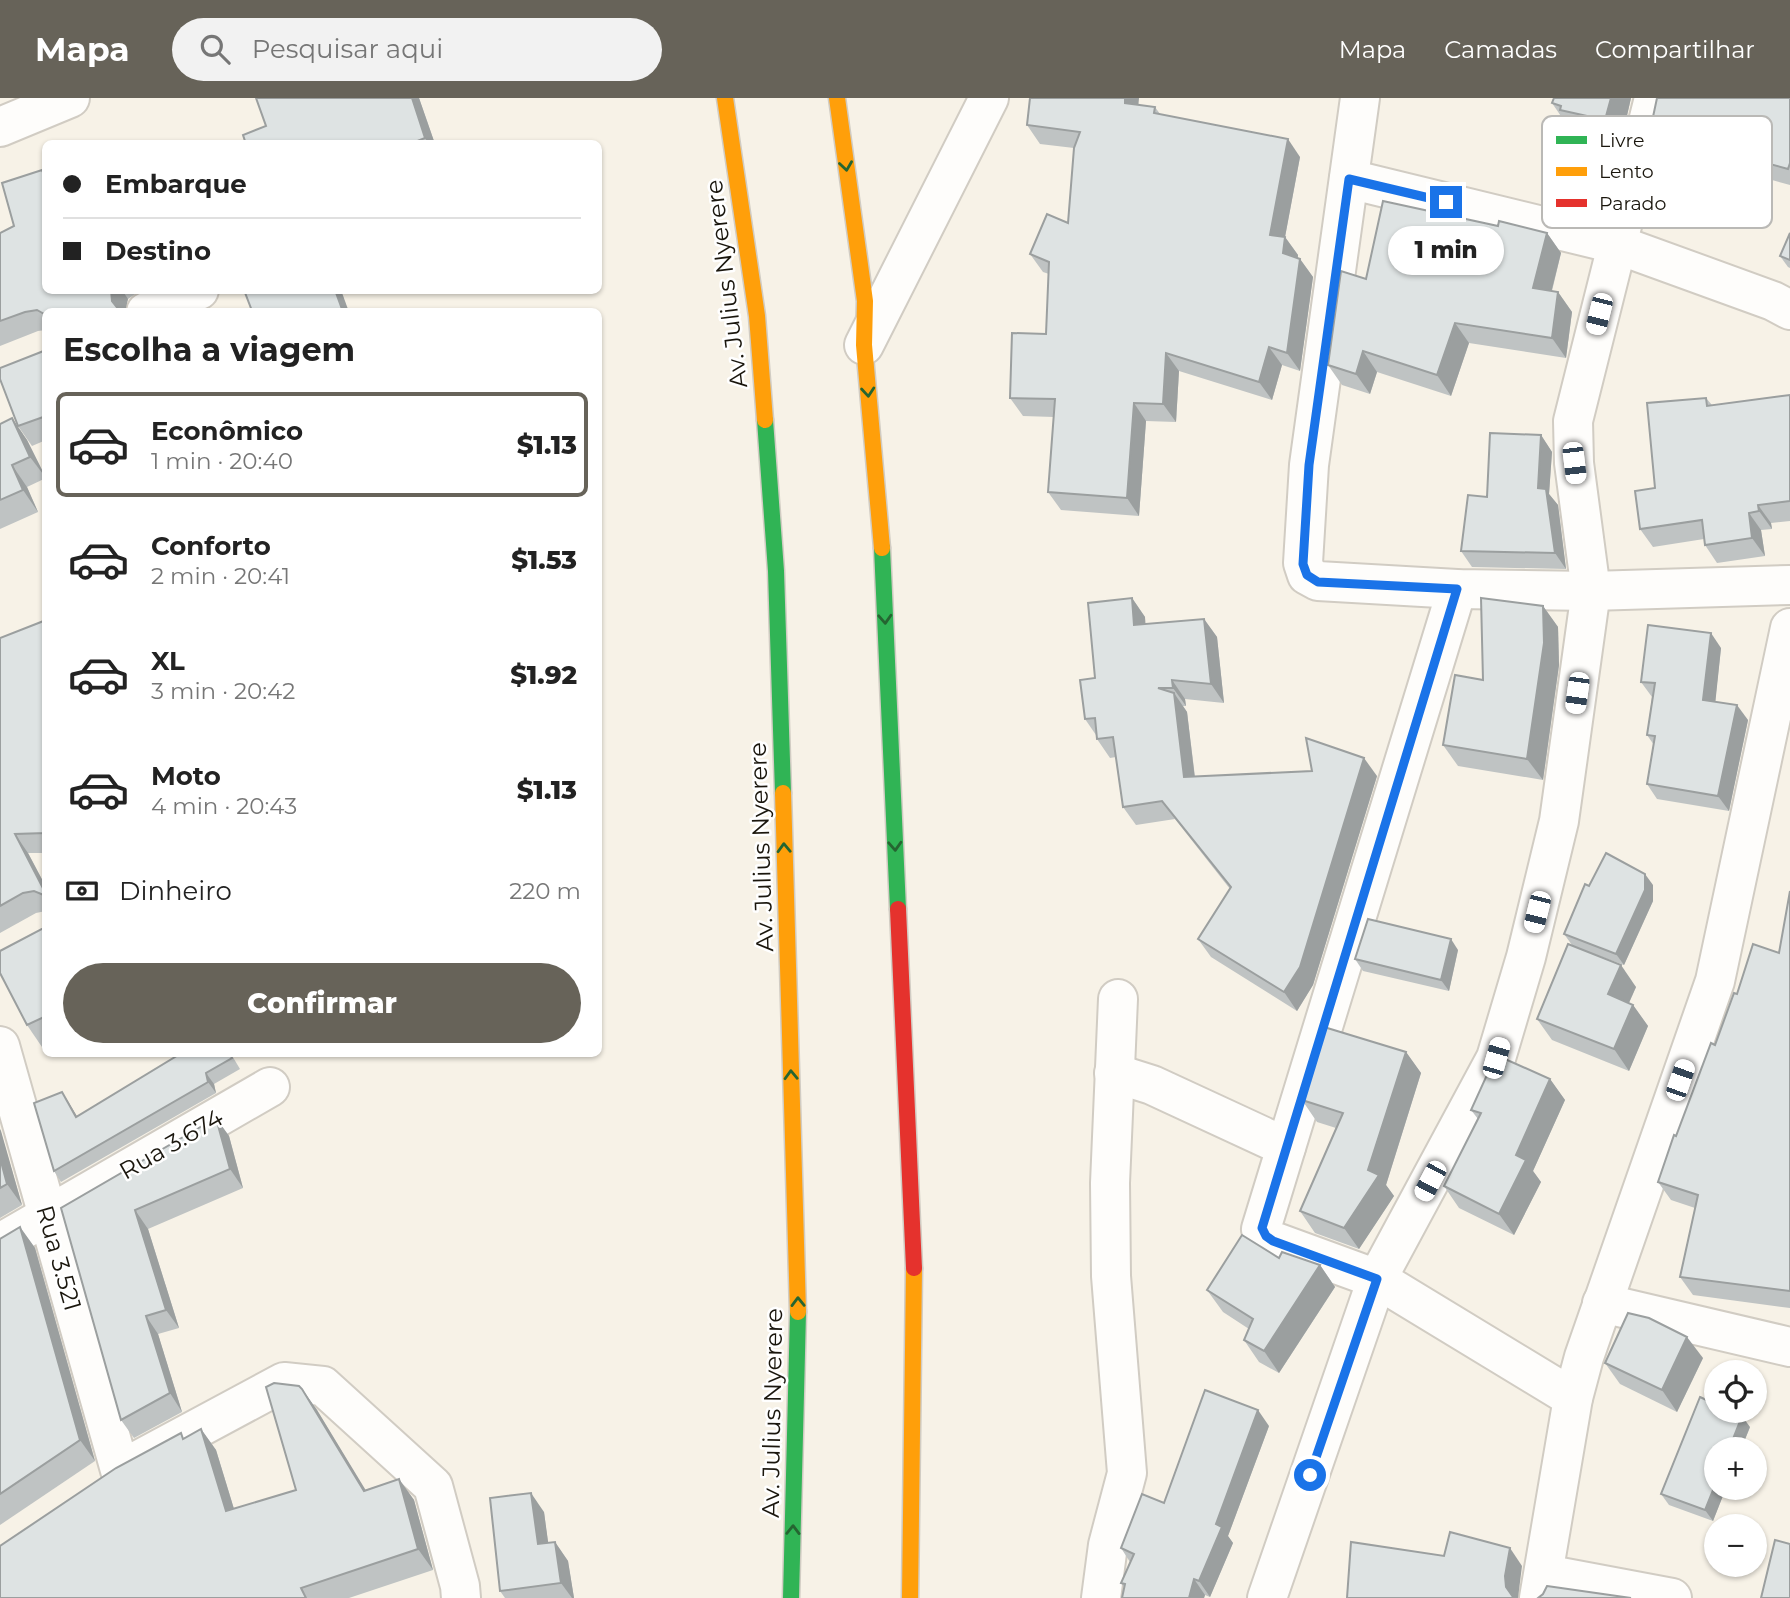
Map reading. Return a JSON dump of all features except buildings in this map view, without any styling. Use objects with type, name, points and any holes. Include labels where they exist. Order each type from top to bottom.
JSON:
[{"type":"main road","name":"Av. Julius Nyerere","points":[[725,98],[757,316],[776,571],[798,1305],[791,1598]]},
{"type":"main road","points":[[837,98],[865,301],[864,345],[883,565],[915,1295],[910,1598]]},
{"type":"street","points":[[0,127],[70,98]]},
{"type":"street","points":[[864,345],[989,98]]},
{"type":"street","points":[[1360,98],[1309,465],[1303,564],[1307,575],[1318,582],[1457,589],[1591,591],[1790,585]]},
{"type":"street","points":[[1650,116],[1654,98]]},
{"type":"street","points":[[1349,179],[1542,224]]},
{"type":"street","points":[[1557,228],[1616,244],[1773,301],[1790,310]]},
{"type":"street","points":[[1267,1598],[1377,1279],[1496,1058],[1526,957],[1559,821],[1591,591],[1574,463],[1573,421],[1621,228]]},
{"type":"street","points":[[156,308],[189,294]]},
{"type":"street","points":[[1457,589],[1262,1228],[1266,1236],[1377,1279],[1573,1398]]},
{"type":"street","points":[[1672,1598],[1542,1586],[1573,1398],[1602,1303],[1715,981],[1790,628]]},
{"type":"street","points":[[1101,1598],[1108,1545],[1127,1473],[1111,1276],[1110,1183],[1118,999]]},
{"type":"street","name":"Rua 3.521","points":[[0,1046],[120,1470]]},
{"type":"street","points":[[1114,1073],[1152,1085],[1286,1147]]},
{"type":"street","name":"Rua 3.674","points":[[0,1243],[270,1087]]},
{"type":"street","points":[[1602,1303],[1790,1347]]},
{"type":"street","points":[[88,1492],[120,1470],[284,1382],[323,1386],[433,1486],[454,1594]]},
{"type":"traffic: fast","points":[[765,420],[776,571],[783,793]]},
{"type":"traffic: fast","points":[[882,548],[898,909]]},
{"type":"traffic: fast","points":[[791,1598],[798,1312]]},
{"type":"traffic: slow","points":[[725,98],[757,316],[765,420]]},
{"type":"traffic: slow","points":[[837,98],[865,301],[864,345],[882,548]]},
{"type":"traffic: slow","points":[[783,793],[798,1312]]},
{"type":"traffic: slow","points":[[910,1598],[914,1268]]},
{"type":"traffic: jam","points":[[898,909],[914,1268]]},
{"type":"route","points":[[1310,1475],[1377,1279],[1273,1241],[1266,1236],[1262,1228],[1457,589],[1318,582],[1307,575],[1303,564],[1309,465],[1349,179],[1446,202]]}]
